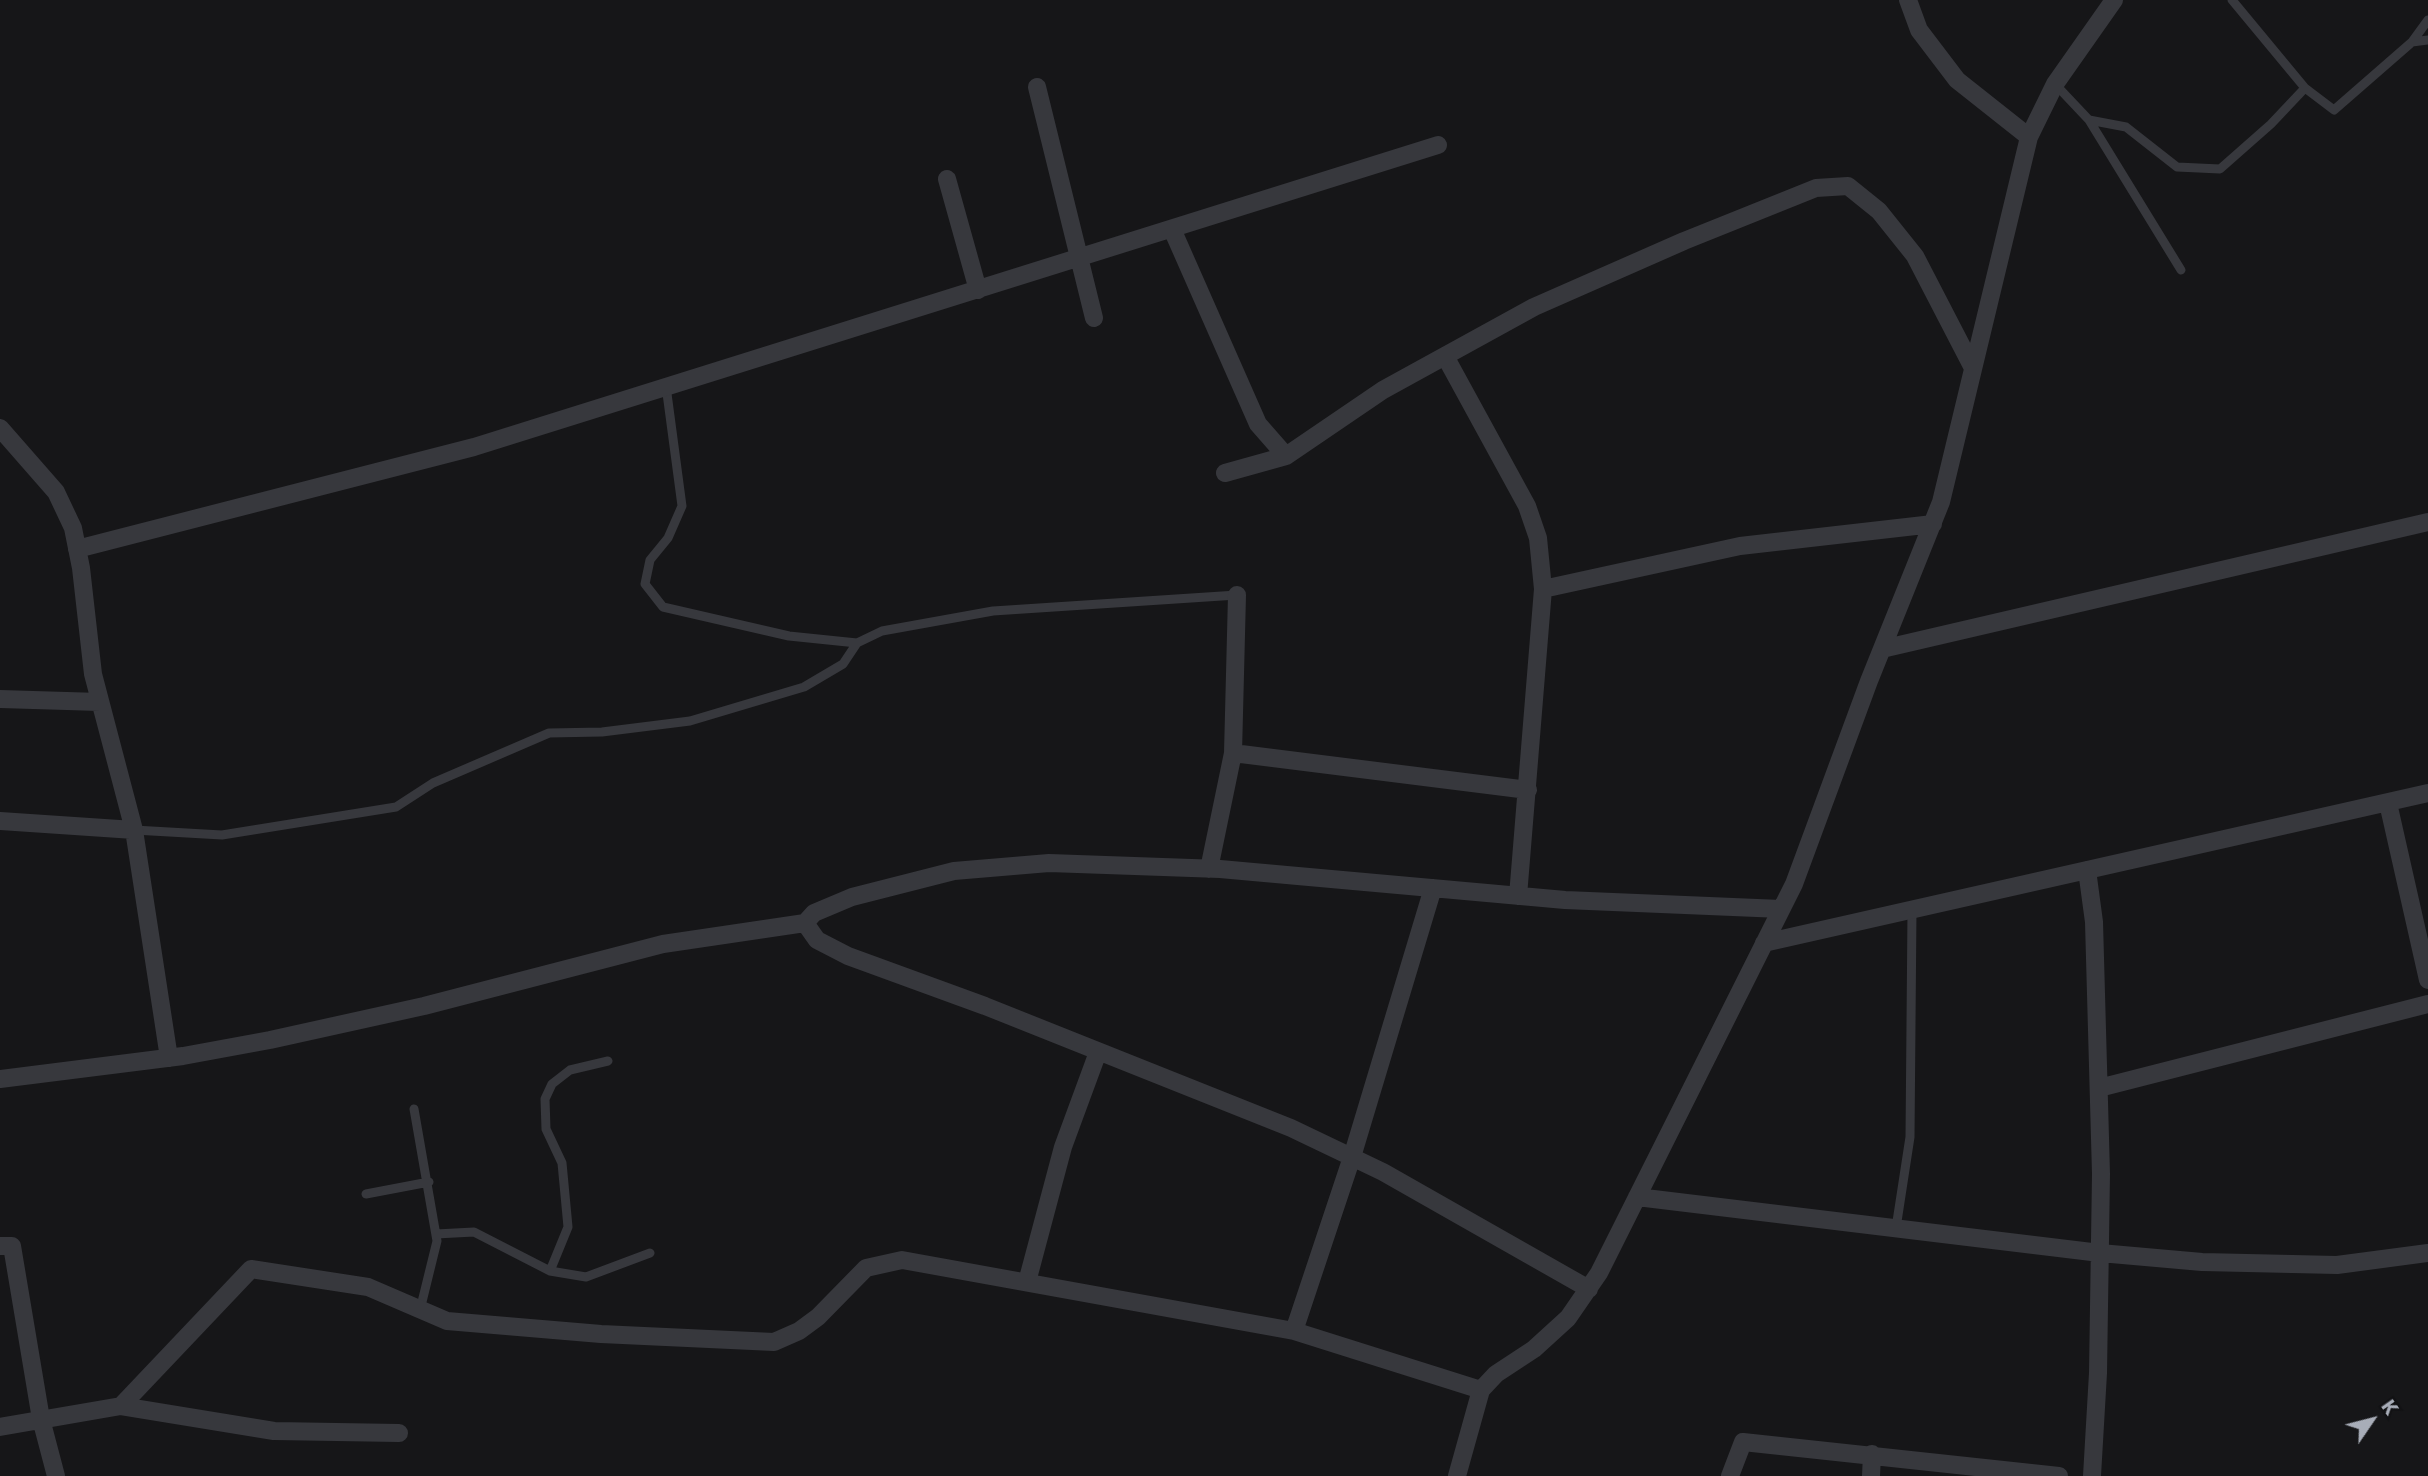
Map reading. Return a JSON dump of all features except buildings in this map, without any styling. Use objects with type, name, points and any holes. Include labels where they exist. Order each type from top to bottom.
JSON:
[{"type":"street","points":[[1908,0],[1919,30],[1956,80],[2029,137]]},
{"type":"street","points":[[1457,1476],[1481,1390],[1496,1374],[1534,1349],[1568,1318],[1589,1289],[1794,884],[1882,649],[1933,524],[2029,137],[2055,84],[2113,0]]},
{"type":"street","points":[[1037,87],[1094,318]]},
{"type":"street","points":[[77,549],[474,447],[1438,145]]},
{"type":"street","points":[[947,179],[978,290]]},
{"type":"street","points":[[1225,473],[1286,456],[1384,390],[1534,307],[1684,241],[1816,188],[1848,186],[1879,211],[1915,256],[1973,368]]},
{"type":"street","points":[[1172,229],[1258,424],[1286,456]]},
{"type":"street","points":[[1445,356],[1527,506],[1538,538],[1543,589],[1518,896]]},
{"type":"street","points":[[0,428],[56,492],[73,528],[93,674],[134,830],[169,1058]]},
{"type":"street","points":[[1882,649],[2428,522]]},
{"type":"street","points":[[1543,589],[1740,545],[1933,524]]},
{"type":"street","points":[[1209,869],[1233,754],[1237,595]]},
{"type":"street","points":[[0,699],[100,702]]},
{"type":"street","points":[[1233,754],[1528,790]]},
{"type":"street","points":[[1764,943],[2428,793]]},
{"type":"street","points":[[2388,803],[2428,980]]},
{"type":"street","points":[[0,821],[134,830]]},
{"type":"street","points":[[0,1079],[169,1058],[270,1040],[424,1006],[663,944],[805,923],[814,913],[852,897],[954,872],[1049,863],[1209,869],[1518,896],[1781,909]]},
{"type":"street","points":[[2087,870],[2094,922],[2099,1088],[2098,1373],[2092,1476]]},
{"type":"street","points":[[1294,1331],[1352,1157],[1433,888]]},
{"type":"street","points":[[805,923],[817,940],[848,956],[1291,1128],[1352,1157],[1589,1289]]},
{"type":"street","points":[[2099,1088],[2428,1004]]},
{"type":"street","points":[[1027,1282],[1063,1147],[1098,1052]]},
{"type":"street","points":[[1637,1197],[2100,1253],[2202,1262],[2337,1265],[2428,1252]]},
{"type":"street","points":[[0,1246],[12,1246],[41,1419],[56,1476]]},
{"type":"street","points":[[121,1406],[251,1269],[368,1287],[420,1310],[460,1322],[601,1334],[774,1342],[799,1331],[818,1317],[866,1268],[902,1259],[1294,1331],[1481,1390]]},
{"type":"street","points":[[0,1427],[121,1406],[274,1431],[399,1433]]},
{"type":"street","points":[[1730,1476],[1743,1442],[2059,1476]]},
{"type":"street","points":[[1871,1454],[1871,1476]]},
{"type":"lane","points":[[2232,0],[2305,88],[2334,110],[2412,42],[2428,20]]},
{"type":"lane","points":[[2412,42],[2428,40]]},
{"type":"lane","points":[[2055,84],[2089,120],[2181,270]]},
{"type":"lane","points":[[2089,120],[2126,127],[2177,167],[2220,169],[2271,124],[2305,88]]},
{"type":"lane","points":[[666,386],[682,506],[668,538],[650,560],[645,584],[663,607],[789,636],[857,643]]},
{"type":"lane","points":[[134,830],[222,835],[396,807],[433,783],[549,733],[602,732],[690,721],[804,687],[843,664],[857,643],[882,631],[993,611],[1237,595]]},
{"type":"lane","points":[[1896,1228],[1910,1137],[1912,910]]},
{"type":"lane","points":[[550,1271],[568,1227],[562,1163],[546,1129],[545,1100],[552,1084],[570,1070],[608,1061]]},
{"type":"lane","points":[[414,1109],[429,1182],[436,1234],[420,1310]]},
{"type":"lane","points":[[366,1195],[429,1182]]},
{"type":"lane","points":[[436,1234],[474,1232],[550,1271],[586,1277],[650,1253]]}]
